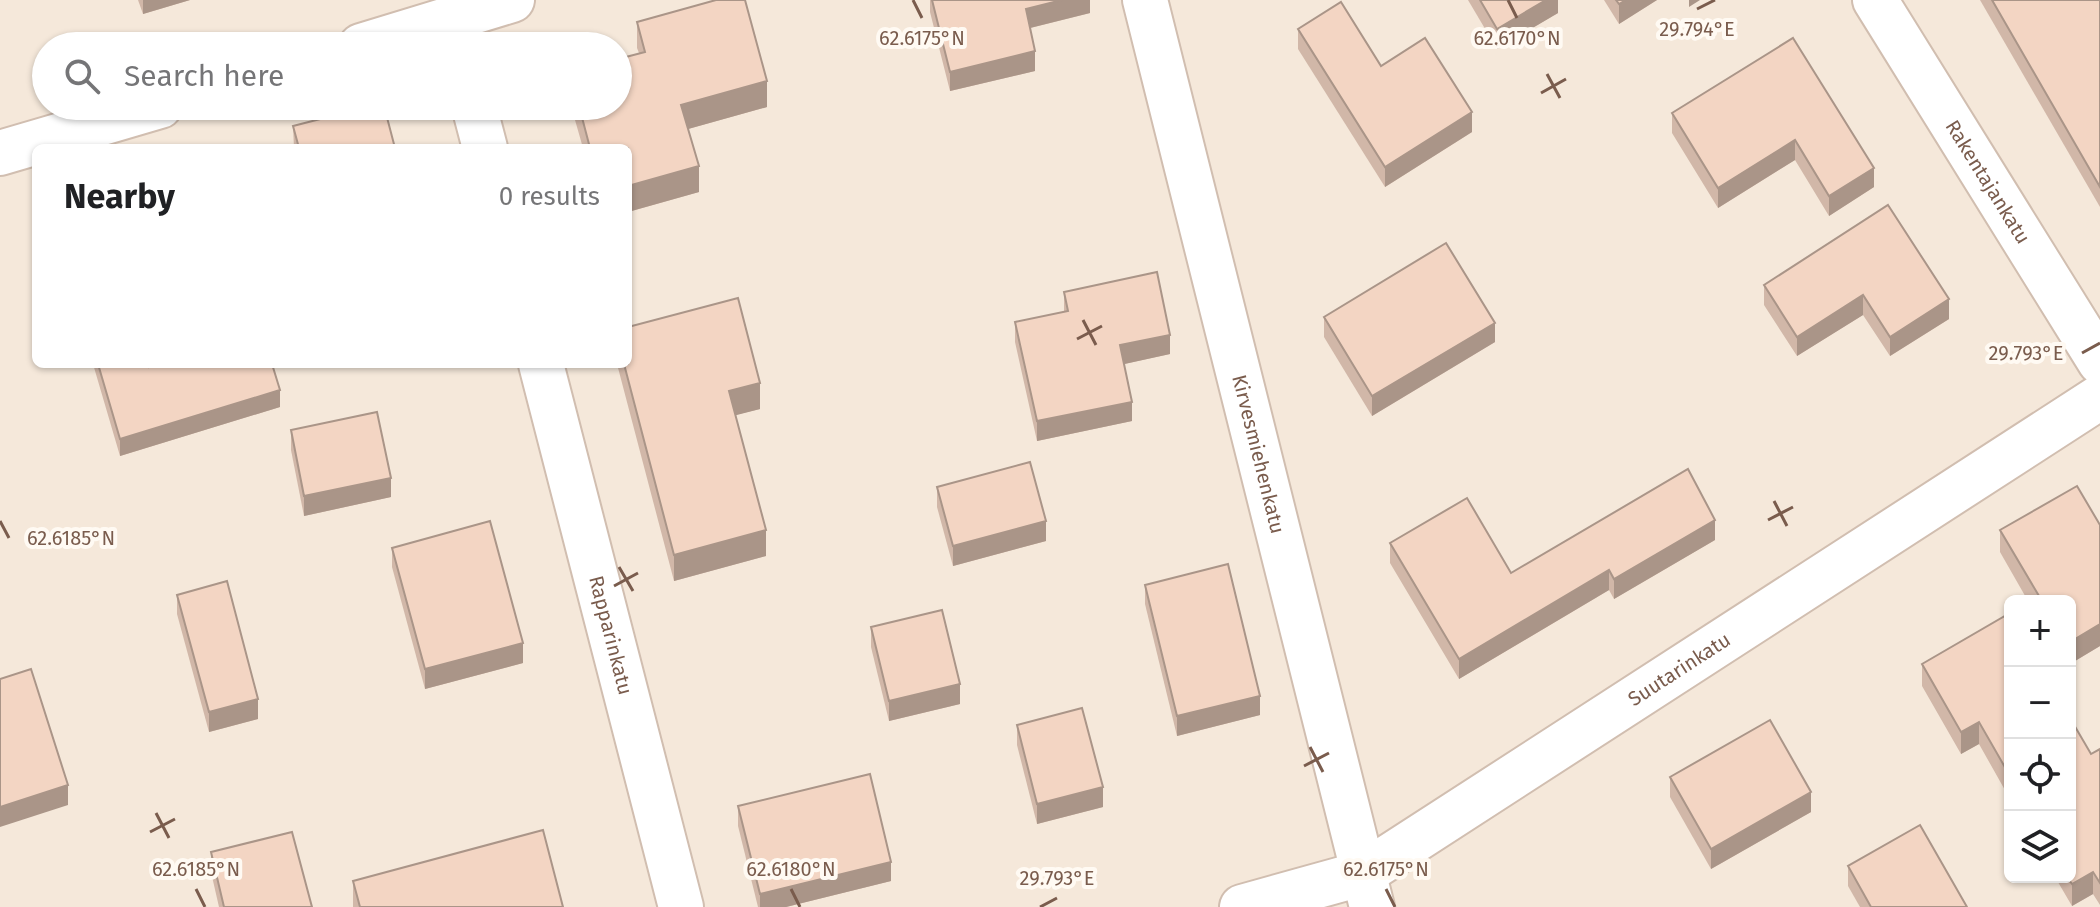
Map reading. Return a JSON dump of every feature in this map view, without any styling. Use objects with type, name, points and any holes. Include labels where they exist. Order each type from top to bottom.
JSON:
[{"type":"street","points":[[457,32],[512,0]]},
{"type":"street","name":"Kirvesmiehenkatu","points":[[1145,0],[1368,890]]},
{"type":"street","name":"Rakentajankatu","points":[[1875,0],[2100,362]]},
{"type":"street","points":[[0,153],[112,120]]},
{"type":"street","points":[[478,120],[484,144]]},
{"type":"street","name":"Rapparinkatu","points":[[542,368],[681,907]]},
{"type":"street","name":"Suutarinkatu","points":[[1242,907],[1368,890],[2100,397]]},
{"type":"shaded area","points":[[0,0],[2100,0],[2100,907],[0,907]]},
{"type":"building","points":[[716,0],[745,0],[767,81],[681,105],[699,166],[632,185],[632,144],[589,144],[583,120],[632,120],[632,55],[645,52],[637,22]]},
{"type":"building","points":[[932,0],[1062,0],[1026,9],[1035,51],[950,72]]},
{"type":"building","points":[[1480,0],[1546,0],[1497,29]]},
{"type":"building","points":[[1992,0],[2100,0],[2100,187]]},
{"type":"building","points":[[1341,2],[1381,66],[1425,38],[1472,112],[1385,167],[1298,29]]},
{"type":"building","points":[[1793,38],[1874,168],[1829,196],[1795,140],[1718,188],[1672,113]]},
{"type":"building","points":[[316,120],[388,120],[394,144],[298,144],[293,126]]},
{"type":"building","points":[[1888,205],[1949,299],[1890,337],[1863,295],[1797,337],[1764,285]]},
{"type":"building","points":[[1446,243],[1495,323],[1372,396],[1324,317]]},
{"type":"building","points":[[1157,272],[1170,335],[1120,345],[1132,402],[1037,421],[1015,322],[1068,311],[1064,292]]},
{"type":"building","points":[[738,298],[760,383],[729,391],[766,530],[674,555],[625,368],[632,368],[632,326]]},
{"type":"building","points":[[99,368],[273,368],[280,390],[120,439]]},
{"type":"building","points":[[377,412],[391,478],[304,496],[291,430]]},
{"type":"building","points":[[1030,462],[1046,521],[953,546],[937,487]]},
{"type":"building","points":[[1688,469],[1715,520],[1614,579],[1609,570],[1459,659],[1390,543],[1467,498],[1511,573]]},
{"type":"building","points":[[2077,486],[2100,525],[2100,624],[2076,638],[2076,595],[2038,595],[2000,530]]},
{"type":"building","points":[[490,521],[523,643],[425,669],[392,548]]},
{"type":"building","points":[[1228,564],[1260,696],[1177,716],[1145,585]]},
{"type":"building","points":[[227,581],[258,699],[209,712],[177,595]]},
{"type":"building","points":[[942,610],[960,684],[889,701],[871,627]]},
{"type":"building","points":[[2004,616],[2004,766],[1979,722],[1961,732],[1922,664]]},
{"type":"building","points":[[31,669],[68,785],[0,807],[0,679]]},
{"type":"building","points":[[1082,708],[1103,787],[1037,804],[1017,725]]},
{"type":"building","points":[[1770,720],[1811,792],[1711,849],[1670,777]]},
{"type":"building","points":[[2076,728],[2091,754],[2100,749],[2100,883],[2093,872],[2076,882]]},
{"type":"building","points":[[870,774],[891,862],[760,894],[738,806]]},
{"type":"building","points":[[1920,825],[1967,907],[1871,907],[1848,866]]},
{"type":"building","points":[[543,830],[563,907],[360,907],[353,881]]},
{"type":"building","points":[[292,832],[312,907],[224,907],[211,852]]}]
